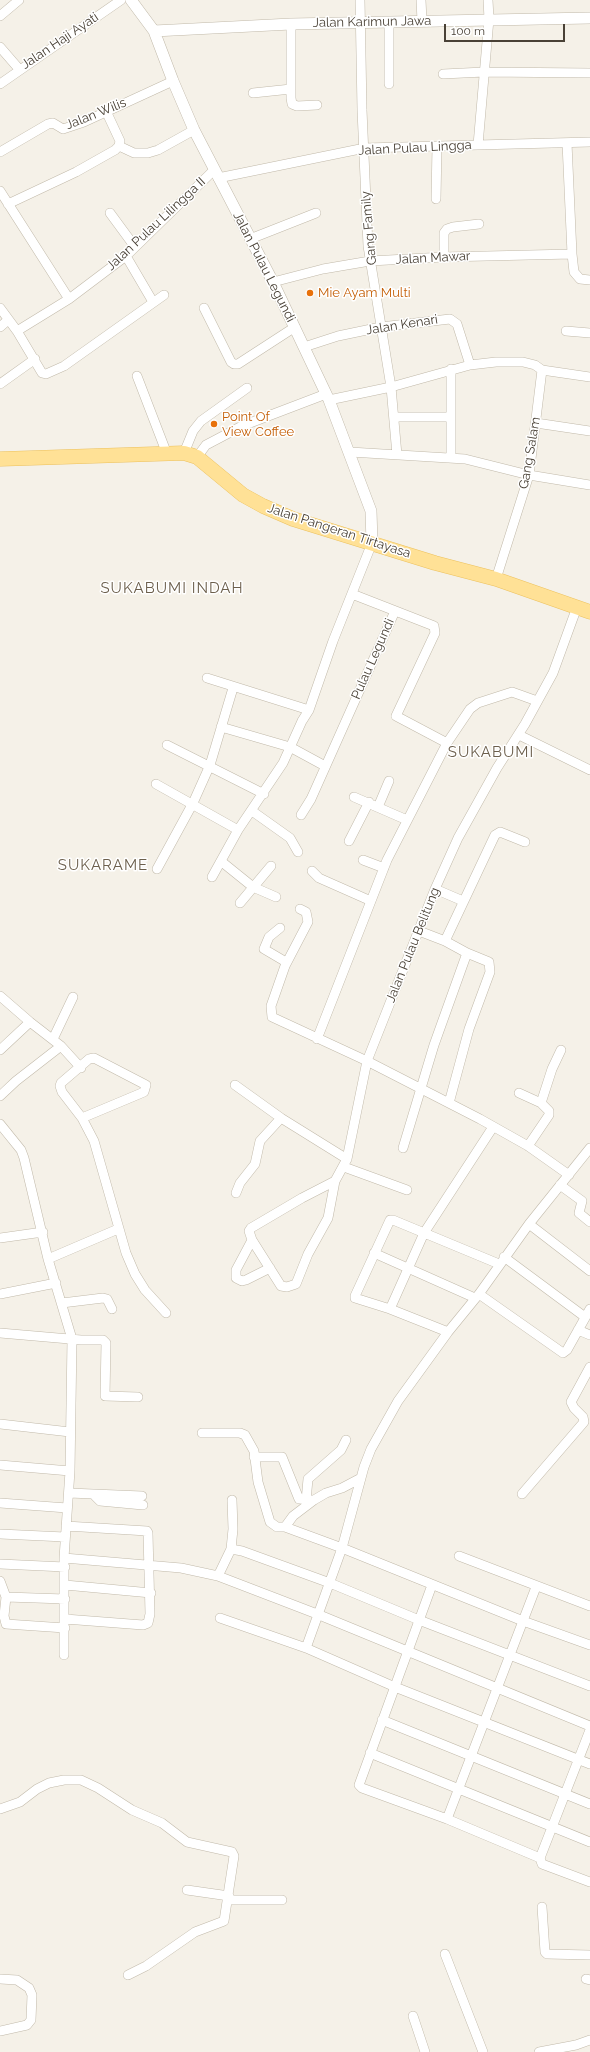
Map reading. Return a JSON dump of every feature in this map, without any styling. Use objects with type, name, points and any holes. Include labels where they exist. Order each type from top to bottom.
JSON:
[{"type":"main road","points":[[0,459],[167,454],[191,455]]},
{"type":"main road","name":"Jalan Pangeran Tirtayasa","points":[[191,455],[243,495],[263,506],[293,519],[496,580],[584,610]]},
{"type":"street","points":[[0,16],[19,0]]},
{"type":"street","name":"Jalan Haji Ayati","points":[[0,84],[19,69],[120,0]]},
{"type":"street","name":"Jalan Pulau Legundi","points":[[131,0],[154,31],[194,130],[273,282],[328,397],[371,511],[372,543]]},
{"type":"street","name":"Gang Family","points":[[360,0],[368,246],[391,387],[398,455]]},
{"type":"street","points":[[421,0],[422,22]]},
{"type":"street","points":[[478,145],[489,19],[488,0]]},
{"type":"street","name":"Jalan Karimun Jawa","points":[[154,31],[291,24],[590,18]]},
{"type":"street","points":[[388,84],[389,22]]},
{"type":"street","points":[[291,24],[292,104],[302,107],[316,105]]},
{"type":"street","points":[[0,47],[19,69]]},
{"type":"street","points":[[443,74],[484,72],[590,73]]},
{"type":"street","name":"Jalan Wilis","points":[[0,152],[48,124],[53,123],[63,129],[173,81]]},
{"type":"street","points":[[253,93],[291,89]]},
{"type":"street","points":[[106,111],[118,135],[119,146]]},
{"type":"street","points":[[119,146],[134,153],[148,153],[158,150],[194,130]]},
{"type":"street","name":"Jalan Pulau Lingga","points":[[216,174],[365,148],[590,142]]},
{"type":"street","points":[[568,143],[572,254],[577,276],[580,279],[590,280]]},
{"type":"street","points":[[8,204],[76,172],[119,146]]},
{"type":"street","points":[[436,199],[437,146]]},
{"type":"street","name":"Jalan Pulau Lilingga II","points":[[17,331],[69,299],[126,256],[216,174]]},
{"type":"street","points":[[0,191],[69,299]]},
{"type":"street","points":[[110,213],[135,247]]},
{"type":"street","points":[[250,239],[316,213]]},
{"type":"street","points":[[444,257],[444,233],[447,229],[480,224]]},
{"type":"street","name":"Jalan Mawar","points":[[273,282],[324,269],[370,261],[444,257],[572,254]]},
{"type":"street","points":[[126,256],[153,302]]},
{"type":"street","points":[[0,308],[17,331],[42,373],[46,374],[64,366],[164,295]]},
{"type":"street","points":[[204,308],[231,362],[234,364],[238,364],[295,327]]},
{"type":"street","name":"Jalan Kenari","points":[[304,347],[338,336],[381,327],[450,318],[457,324],[470,365]]},
{"type":"street","points":[[0,327],[8,320]]},
{"type":"street","points":[[566,331],[590,333]]},
{"type":"street","points":[[0,384],[35,359]]},
{"type":"street","points":[[191,455],[236,429],[328,397],[391,387],[470,365],[496,362],[522,362],[535,365],[542,370],[590,377]]},
{"type":"street","points":[[452,369],[452,458]]},
{"type":"street","name":"Gang Salam","points":[[496,580],[529,475],[542,370]]},
{"type":"street","points":[[137,376],[167,454]]},
{"type":"street","points":[[191,455],[194,431],[201,421],[247,388]]},
{"type":"street","points":[[394,416],[452,416]]},
{"type":"street","points":[[536,423],[590,430]]},
{"type":"street","points":[[350,452],[476,460],[529,475],[590,485]]},
{"type":"street","points":[[212,877],[222,862],[238,830],[264,794],[309,710],[372,543]]},
{"type":"street","name":"Pulau Legundi","points":[[301,815],[310,799],[395,611],[352,594]]},
{"type":"street","name":"Jalan Pulau Belitung","points":[[270,1268],[281,1286],[287,1287],[296,1284],[308,1254],[328,1218],[335,1181],[346,1163],[367,1061],[435,889],[458,838],[553,673],[584,610]]},
{"type":"street","points":[[395,611],[432,624],[435,630],[396,716],[447,743]]},
{"type":"street","points":[[207,678],[233,688],[309,710]]},
{"type":"street","points":[[157,869],[193,803],[210,765],[233,688]]},
{"type":"street","points":[[316,1039],[384,868],[447,743],[470,709],[478,703],[512,692],[537,701]]},
{"type":"street","points":[[221,728],[290,747],[325,766]]},
{"type":"street","points":[[519,734],[590,770]]},
{"type":"street","points":[[167,745],[210,765],[264,794]]},
{"type":"street","points":[[378,807],[389,781]]},
{"type":"street","points":[[156,784],[193,803],[238,830]]},
{"type":"street","points":[[354,797],[369,802],[407,820]]},
{"type":"street","points":[[348,841],[369,802]]},
{"type":"street","points":[[252,811],[290,838],[298,852]]},
{"type":"street","points":[[446,941],[463,901],[495,835],[500,832],[525,842]]},
{"type":"street","points":[[364,860],[384,868]]},
{"type":"street","points":[[222,862],[253,887],[276,897]]},
{"type":"street","points":[[240,903],[271,866]]},
{"type":"street","points":[[312,871],[319,878],[371,901]]},
{"type":"street","points":[[435,889],[463,901]]},
{"type":"street","points":[[300,910],[306,912],[308,922],[286,962],[271,1006],[272,1017],[316,1039],[367,1061],[449,1103],[528,1146],[569,1175]]},
{"type":"street","points":[[280,928],[269,937],[264,949],[286,962]]},
{"type":"street","points":[[419,931],[446,941],[467,953],[488,962],[490,972],[469,1029],[449,1103]]},
{"type":"street","points":[[403,1148],[434,1044],[467,953]]},
{"type":"street","points":[[53,1039],[73,997]]},
{"type":"street","points":[[2,1000],[53,1039],[81,1068]]},
{"type":"street","points":[[0,1050],[30,1022]]},
{"type":"street","points":[[0,1096],[16,1081],[61,1046]]},
{"type":"street","points":[[541,1103],[552,1069],[561,1050]]},
{"type":"street","points":[[82,1118],[144,1092],[147,1087],[146,1085],[98,1059],[89,1059],[81,1068],[61,1083],[60,1086],[62,1092],[82,1118],[98,1151],[118,1229],[135,1274],[144,1290],[166,1313]]},
{"type":"street","points":[[235,1085],[346,1163],[407,1190]]},
{"type":"street","points":[[518,1093],[541,1103],[549,1110],[550,1113],[528,1146]]},
{"type":"street","points":[[236,1193],[240,1183],[255,1164],[260,1141],[281,1118]]},
{"type":"street","points":[[0,1124],[21,1150],[43,1232],[48,1259],[72,1340],[70,1470],[64,1563],[64,1655]]},
{"type":"street","points":[[390,1309],[424,1233],[493,1127]]},
{"type":"street","points":[[306,1648],[342,1548],[361,1478],[371,1449],[398,1401],[529,1224],[590,1148]]},
{"type":"street","points":[[252,1240],[236,1270],[236,1278],[242,1281],[270,1268],[252,1240],[249,1231],[251,1228],[302,1198],[335,1181]]},
{"type":"street","points":[[560,1185],[582,1202],[579,1213],[590,1222]]},
{"type":"street","points":[[374,1253],[477,1296],[563,1353],[567,1350],[588,1313],[502,1261],[390,1220],[374,1253],[355,1297],[448,1332]]},
{"type":"street","points":[[529,1224],[590,1271]]},
{"type":"street","points":[[48,1259],[118,1229]]},
{"type":"street","points":[[2,1237],[43,1232]]},
{"type":"street","points":[[0,1294],[56,1283]]},
{"type":"street","points":[[62,1303],[102,1298],[107,1299],[112,1309]]},
{"type":"street","points":[[578,1330],[590,1335]]},
{"type":"street","points":[[0,1333],[72,1340],[101,1339],[105,1341],[105,1396],[138,1397]]},
{"type":"street","points":[[522,1494],[584,1422],[583,1417],[574,1408],[571,1402],[590,1367]]},
{"type":"street","points":[[0,1424],[70,1432]]},
{"type":"street","points":[[202,1433],[243,1433],[251,1444],[261,1492],[270,1522],[277,1527],[285,1527],[342,1548],[522,1621],[590,1645]]},
{"type":"street","points":[[294,1485],[308,1479],[341,1450],[346,1440]]},
{"type":"street","points":[[254,1457],[282,1457],[294,1485],[306,1500]]},
{"type":"street","points":[[0,1465],[70,1470]]},
{"type":"street","points":[[293,1516],[294,1507],[306,1500],[342,1488],[361,1478]]},
{"type":"street","points":[[285,1527],[306,1500],[308,1479]]},
{"type":"street","points":[[69,1493],[94,1495],[100,1501],[142,1500]]},
{"type":"street","points":[[218,1576],[231,1549],[233,1529],[232,1500]]},
{"type":"street","points":[[0,1503],[68,1508]]},
{"type":"street","points":[[0,1581],[6,1597],[4,1616],[5,1622],[8,1625],[65,1623],[146,1624],[150,1621],[151,1593],[149,1535],[146,1531],[66,1526]]},
{"type":"street","points":[[0,1534],[65,1537]]},
{"type":"street","points":[[231,1549],[242,1551],[330,1583],[509,1656],[590,1686]]},
{"type":"street","points":[[459,1556],[536,1587],[590,1606]]},
{"type":"street","points":[[0,1564],[64,1563],[149,1565],[181,1568],[218,1576],[317,1614],[590,1726]]},
{"type":"street","points":[[432,1584],[370,1752],[360,1787],[448,1819],[540,1858]]},
{"type":"street","points":[[65,1585],[151,1593]]},
{"type":"street","points":[[448,1819],[536,1587]]},
{"type":"street","points":[[6,1597],[65,1599]]},
{"type":"street","points":[[220,1618],[306,1648],[395,1687],[590,1764]]},
{"type":"street","points":[[382,1720],[472,1755],[590,1804]]},
{"type":"street","points":[[590,1730],[540,1858],[542,1864],[590,1882]]},
{"type":"street","points":[[370,1752],[552,1828],[590,1842]]},
{"type":"street","points":[[0,1809],[20,1802],[37,1789],[49,1783],[64,1780],[81,1780],[98,1788],[132,1810],[162,1823],[187,1842],[232,1852],[234,1856],[224,1921],[196,1932],[146,1966],[128,1975]]},
{"type":"street","points":[[187,1890],[228,1898],[282,1900]]},
{"type":"street","points":[[542,1908],[545,1952],[547,1954],[590,1955]]},
{"type":"street","points":[[445,1954],[483,2052]]},
{"type":"street","points":[[0,1979],[17,1980],[29,1988],[32,1995],[31,2020],[27,2025],[0,2031]]},
{"type":"street","points":[[413,2016],[425,2052]]},
{"type":"street","points":[[538,2052],[576,2045],[590,2040]]},
{"type":"place","name":"Mie Ayam Multi","points":[[310,293]]},
{"type":"place","name":"Point Of View Coffee","points":[[214,424]]},
{"type":"district","name":"SUKABUMI INDAH","points":[[172,588]]},
{"type":"district","name":"SUKABUMI","points":[[491,752]]},
{"type":"district","name":"SUKARAME","points":[[103,865]]}]
